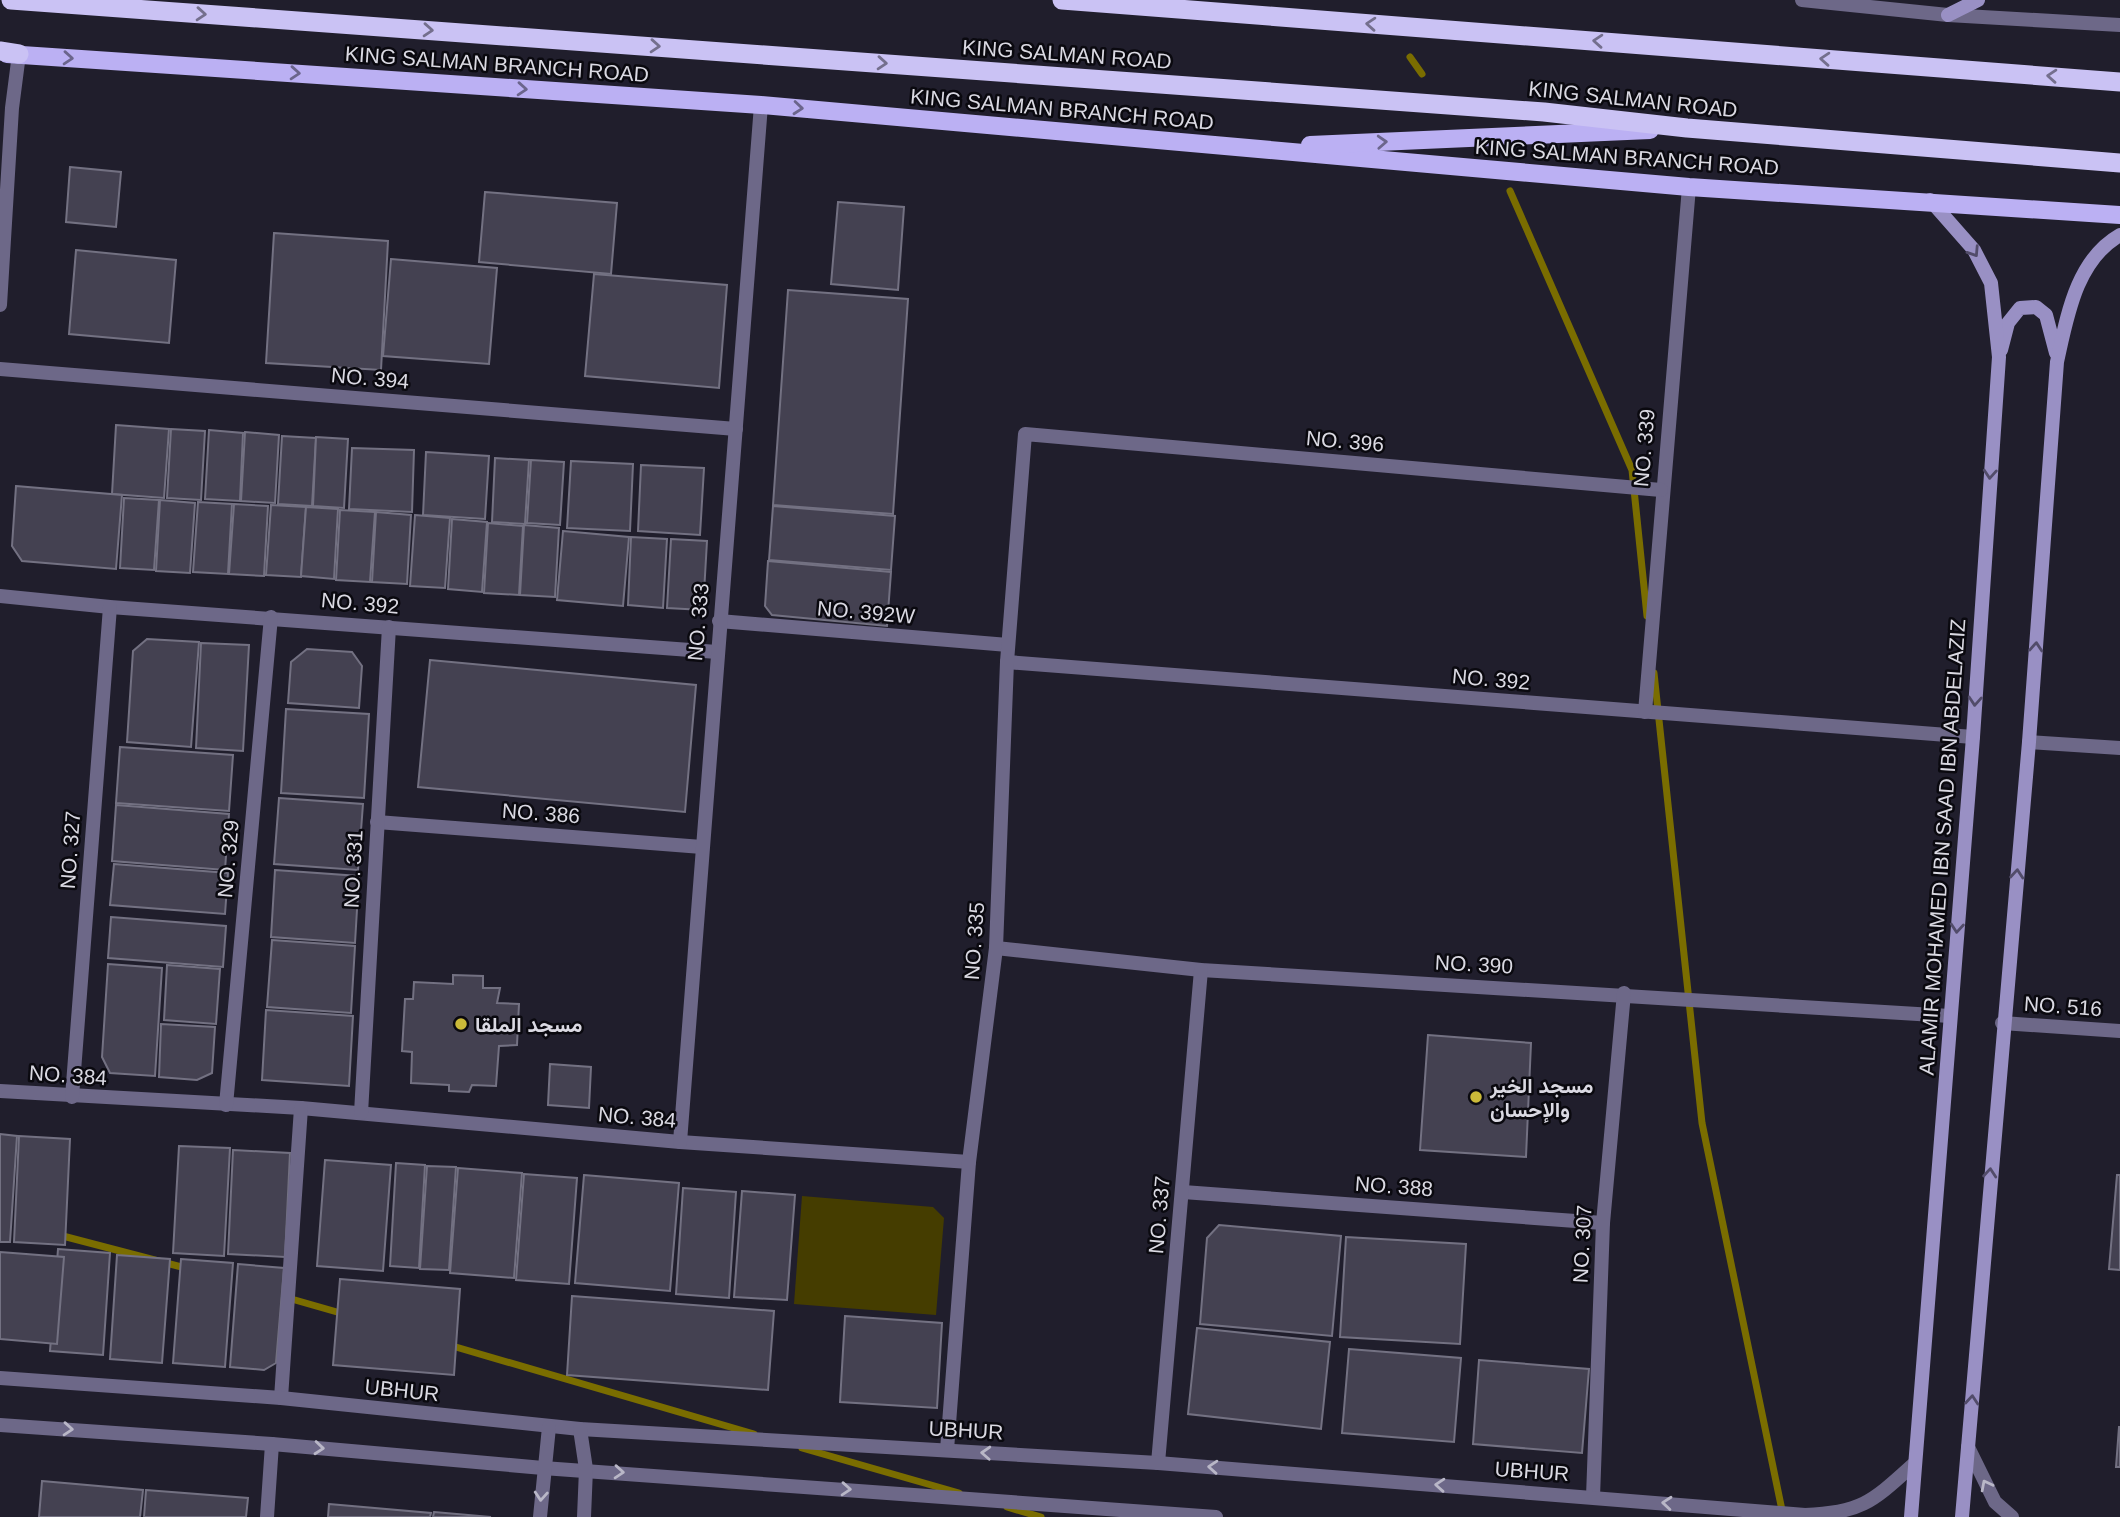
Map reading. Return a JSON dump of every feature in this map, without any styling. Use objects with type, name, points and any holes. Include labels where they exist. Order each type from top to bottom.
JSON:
[{"type":"highway","name":"KING SALMAN ROAD","points":[[11,0],[1544,113],[1687,128],[2120,163]]},
{"type":"highway","points":[[1062,0],[2120,82]]},
{"type":"main road","points":[[1948,15],[1978,0]]},
{"type":"main road","name":"KING SALMAN BRANCH ROAD","points":[[6,53],[761,105],[1689,187],[1930,200],[2120,215]]},
{"type":"main road","points":[[1240,148],[1687,128]]},
{"type":"main road","name":"ALAMIR MOHAMED IBN SAAD IBN ABDELAZIZ","points":[[1911,1517],[1973,737],[1999,357],[1991,283],[1974,250],[1930,200]]},
{"type":"main road","points":[[1962,1517],[2002,1023],[2029,742],[2057,362],[2070,302],[2091,262],[2107,242],[2120,235]]},
{"type":"main road","points":[[1999,357],[2008,323],[2020,308],[2036,307],[2046,315],[2057,362]]},
{"type":"street","points":[[1802,0],[1948,15],[2120,25]]},
{"type":"street","points":[[0,305],[12,108],[6,53]]},
{"type":"street","name":"NO. 333","points":[[680,1142],[761,105]]},
{"type":"street","name":"NO. 339","points":[[1645,712],[1661,490],[1689,187]]},
{"type":"street","name":"NO. 394","points":[[0,369],[736,429]]},
{"type":"street","name":"NO. 396","points":[[1025,434],[1661,490]]},
{"type":"street","name":"NO. 335","points":[[947,1450],[969,1162],[996,948],[1007,662],[1025,434]]},
{"type":"street","name":"NO. 392","points":[[0,596],[110,607],[717,652]]},
{"type":"street","name":"NO. 327","points":[[72,1097],[110,607]]},
{"type":"street","name":"NO. 329","points":[[226,1105],[271,617]]},
{"type":"street","name":"NO. 392W","points":[[719,621],[1008,645]]},
{"type":"street","name":"NO. 331","points":[[361,1113],[389,627]]},
{"type":"street","name":"NO. 392","points":[[1007,662],[1973,737]]},
{"type":"street","points":[[2029,742],[2120,748]]},
{"type":"street","name":"NO. 386","points":[[377,822],[702,847]]},
{"type":"street","name":"NO. 390","points":[[996,948],[1201,970],[1624,993],[1950,1016]]},
{"type":"street","name":"NO. 337","points":[[1158,1463],[1201,970]]},
{"type":"street","name":"NO. 307","points":[[1593,1497],[1602,1223],[1624,993]]},
{"type":"street","name":"NO. 516","points":[[2002,1023],[2120,1031]]},
{"type":"street","name":"NO. 384","points":[[0,1091],[301,1108],[680,1142],[969,1162]]},
{"type":"street","points":[[281,1398],[301,1108]]},
{"type":"street","name":"NO. 388","points":[[1183,1192],[1602,1223]]},
{"type":"street","name":"UBHUR","points":[[0,1378],[281,1398],[549,1427],[1158,1463],[1805,1516],[1843,1514],[1879,1496],[1914,1464]]},
{"type":"street","points":[[0,1425],[272,1444],[543,1468],[586,1469],[1086,1512],[1216,1517]]},
{"type":"street","points":[[540,1517],[549,1427]]},
{"type":"street","points":[[580,1429],[586,1469],[584,1517]]},
{"type":"street","points":[[267,1517],[272,1444]]},
{"type":"street","points":[[1968,1447],[1995,1502],[2012,1517]]},
{"type":"shaded area","points":[[802,1196],[933,1207],[944,1218],[936,1315],[794,1304]]},
{"type":"building","points":[[70,167],[121,172],[116,227],[66,222]]},
{"type":"building","points":[[485,192],[617,203],[611,274],[479,262]]},
{"type":"building","points":[[838,202],[904,207],[898,290],[831,284]]},
{"type":"building","points":[[274,233],[388,241],[381,370],[266,363]]},
{"type":"building","points":[[76,250],[176,260],[169,343],[69,334]]},
{"type":"building","points":[[391,259],[497,268],[489,364],[383,356]]},
{"type":"building","points":[[594,274],[727,285],[719,388],[585,376]]},
{"type":"building","points":[[788,290],[908,299],[893,514],[773,505]]},
{"type":"building","points":[[116,425],[169,429],[164,498],[112,494]]},
{"type":"building","points":[[171,429],[205,431],[201,500],[167,498]]},
{"type":"building","points":[[209,430],[243,433],[240,501],[205,499]]},
{"type":"building","points":[[245,432],[279,435],[275,503],[241,501]]},
{"type":"building","points":[[282,436],[316,438],[312,506],[278,504]]},
{"type":"building","points":[[316,437],[348,439],[344,508],[313,506]]},
{"type":"building","points":[[352,448],[414,450],[412,512],[349,509]]},
{"type":"building","points":[[426,452],[489,456],[485,519],[423,515]]},
{"type":"building","points":[[495,458],[529,460],[525,524],[492,522]]},
{"type":"building","points":[[531,460],[564,462],[560,525],[527,523]]},
{"type":"building","points":[[571,461],[633,464],[630,531],[567,528]]},
{"type":"building","points":[[641,465],[704,468],[700,535],[638,531]]},
{"type":"building","points":[[16,486],[122,495],[116,569],[22,561],[12,546]]},
{"type":"building","points":[[124,498],[159,500],[154,570],[120,568]]},
{"type":"building","points":[[160,500],[195,503],[190,573],[156,571]]},
{"type":"building","points":[[198,502],[232,504],[228,574],[193,572]]},
{"type":"building","points":[[234,504],[268,506],[264,576],[229,574]]},
{"type":"building","points":[[271,505],[306,507],[301,577],[266,575]]},
{"type":"building","points":[[773,506],[895,516],[891,570],[769,560]]},
{"type":"building","points":[[306,507],[338,509],[334,579],[301,576]]},
{"type":"building","points":[[340,510],[375,512],[370,582],[336,580]]},
{"type":"building","points":[[376,512],[411,515],[407,584],[372,582]]},
{"type":"building","points":[[415,515],[450,518],[445,588],[410,586]]},
{"type":"building","points":[[452,519],[487,522],[482,592],[448,589]]},
{"type":"building","points":[[488,523],[523,526],[519,595],[484,593]]},
{"type":"building","points":[[524,525],[559,528],[555,597],[520,595]]},
{"type":"building","points":[[563,531],[629,537],[623,606],[557,600]]},
{"type":"building","points":[[631,537],[667,539],[663,608],[628,605]]},
{"type":"building","points":[[671,539],[707,541],[703,610],[667,608]]},
{"type":"building","points":[[768,561],[891,572],[887,626],[772,615],[765,606]]},
{"type":"building","points":[[147,639],[199,642],[191,747],[127,742],[133,651]]},
{"type":"building","points":[[201,643],[249,645],[243,751],[196,748]]},
{"type":"building","points":[[307,649],[352,652],[362,666],[359,708],[288,703],[291,662]]},
{"type":"building","points":[[430,660],[696,685],[685,812],[418,787]]},
{"type":"building","points":[[286,709],[369,714],[364,798],[281,793]]},
{"type":"building","points":[[120,747],[233,755],[229,811],[116,803]]},
{"type":"building","points":[[279,798],[363,804],[358,870],[274,864]]},
{"type":"building","points":[[116,805],[229,814],[225,870],[112,861]]},
{"type":"building","points":[[114,864],[228,873],[225,914],[110,905]]},
{"type":"building","points":[[275,870],[359,876],[355,943],[271,937]]},
{"type":"building","points":[[111,917],[226,926],[223,967],[108,958]]},
{"type":"building","points":[[272,940],[355,946],[351,1013],[267,1007]]},
{"type":"building","points":[[108,964],[162,968],[155,1076],[110,1073],[102,1057]]},
{"type":"building","points":[[167,965],[220,969],[216,1024],[164,1020]]},
{"type":"building","name":"مسجد الملقا","points":[[453,975],[483,976],[483,988],[500,988],[497,1003],[519,1004],[517,1045],[499,1046],[496,1086],[472,1085],[469,1092],[449,1091],[449,1085],[411,1083],[412,1052],[402,1051],[405,999],[413,999],[414,982],[453,984]]},
{"type":"building","points":[[266,1010],[353,1016],[349,1086],[262,1080]]},
{"type":"building","points":[[161,1024],[215,1027],[212,1073],[197,1080],[159,1077]]},
{"type":"building","name":"مسجد الخير والإحسان","points":[[1428,1035],[1531,1043],[1526,1157],[1420,1150]]},
{"type":"building","points":[[550,1064],[591,1067],[589,1108],[548,1105]]},
{"type":"building","points":[[0,1134],[17,1136],[10,1242],[0,1242]]},
{"type":"building","points":[[19,1136],[70,1139],[65,1245],[14,1242]]},
{"type":"building","points":[[179,1146],[230,1148],[224,1256],[173,1253]]},
{"type":"building","points":[[233,1150],[290,1153],[285,1257],[228,1254]]},
{"type":"building","points":[[325,1160],[391,1165],[383,1271],[317,1266]]},
{"type":"building","points":[[396,1163],[425,1165],[419,1268],[390,1266]]},
{"type":"building","points":[[427,1166],[456,1167],[449,1270],[420,1269]]},
{"type":"building","points":[[458,1168],[522,1173],[514,1278],[450,1273]]},
{"type":"building","points":[[524,1174],[577,1178],[569,1284],[516,1280]]},
{"type":"building","points":[[584,1175],[679,1183],[670,1291],[575,1283]]},
{"type":"building","points":[[2117,1175],[2120,1175],[2120,1270],[2109,1269]]},
{"type":"building","points":[[683,1188],[736,1192],[729,1298],[676,1294]]},
{"type":"building","points":[[742,1191],[795,1195],[787,1300],[734,1297]]},
{"type":"building","points":[[1219,1225],[1341,1236],[1332,1336],[1200,1324],[1207,1238]]},
{"type":"building","points":[[1346,1237],[1466,1244],[1460,1344],[1340,1337]]},
{"type":"building","points":[[58,1249],[110,1253],[103,1355],[50,1351]]},
{"type":"building","points":[[0,1252],[64,1257],[57,1344],[0,1339]]},
{"type":"building","points":[[117,1255],[170,1259],[162,1363],[110,1359]]},
{"type":"building","points":[[181,1259],[233,1263],[225,1367],[173,1363]]},
{"type":"building","points":[[238,1264],[284,1268],[276,1363],[264,1370],[230,1367]]},
{"type":"building","points":[[340,1279],[460,1289],[454,1375],[333,1365]]},
{"type":"building","points":[[572,1296],[774,1311],[768,1390],[567,1375]]},
{"type":"building","points":[[845,1316],[942,1323],[937,1408],[840,1402]]},
{"type":"building","points":[[1197,1328],[1330,1342],[1321,1429],[1188,1414]]},
{"type":"building","points":[[1349,1349],[1461,1358],[1454,1442],[1342,1433]]},
{"type":"building","points":[[1479,1360],[1589,1369],[1582,1453],[1473,1444]]},
{"type":"building","points":[[2119,1427],[2120,1467],[2116,1467]]},
{"type":"building","points":[[42,1481],[143,1490],[140,1517],[39,1517]]},
{"type":"building","points":[[146,1490],[248,1498],[246,1517],[144,1517]]},
{"type":"building","points":[[329,1504],[431,1513],[430,1517],[328,1517]]},
{"type":"building","points":[[434,1512],[491,1517],[433,1517]]},
{"type":"waterway","points":[[1410,57],[1422,74]]},
{"type":"waterway","points":[[1510,191],[1632,470],[1647,616]]},
{"type":"waterway","points":[[1654,673],[1702,1123],[1783,1515]]},
{"type":"waterway","points":[[59,1235],[189,1269]]},
{"type":"waterway","points":[[288,1298],[344,1314]]},
{"type":"waterway","points":[[449,1345],[754,1434]]},
{"type":"waterway","points":[[802,1448],[959,1493]]},
{"type":"waterway","points":[[1007,1507],[1041,1517]]},
{"type":"place","name":"مسجد الملقا","points":[[461,1024]]},
{"type":"place","name":"مسجد الخير والإحسان","points":[[1476,1097]]}]
